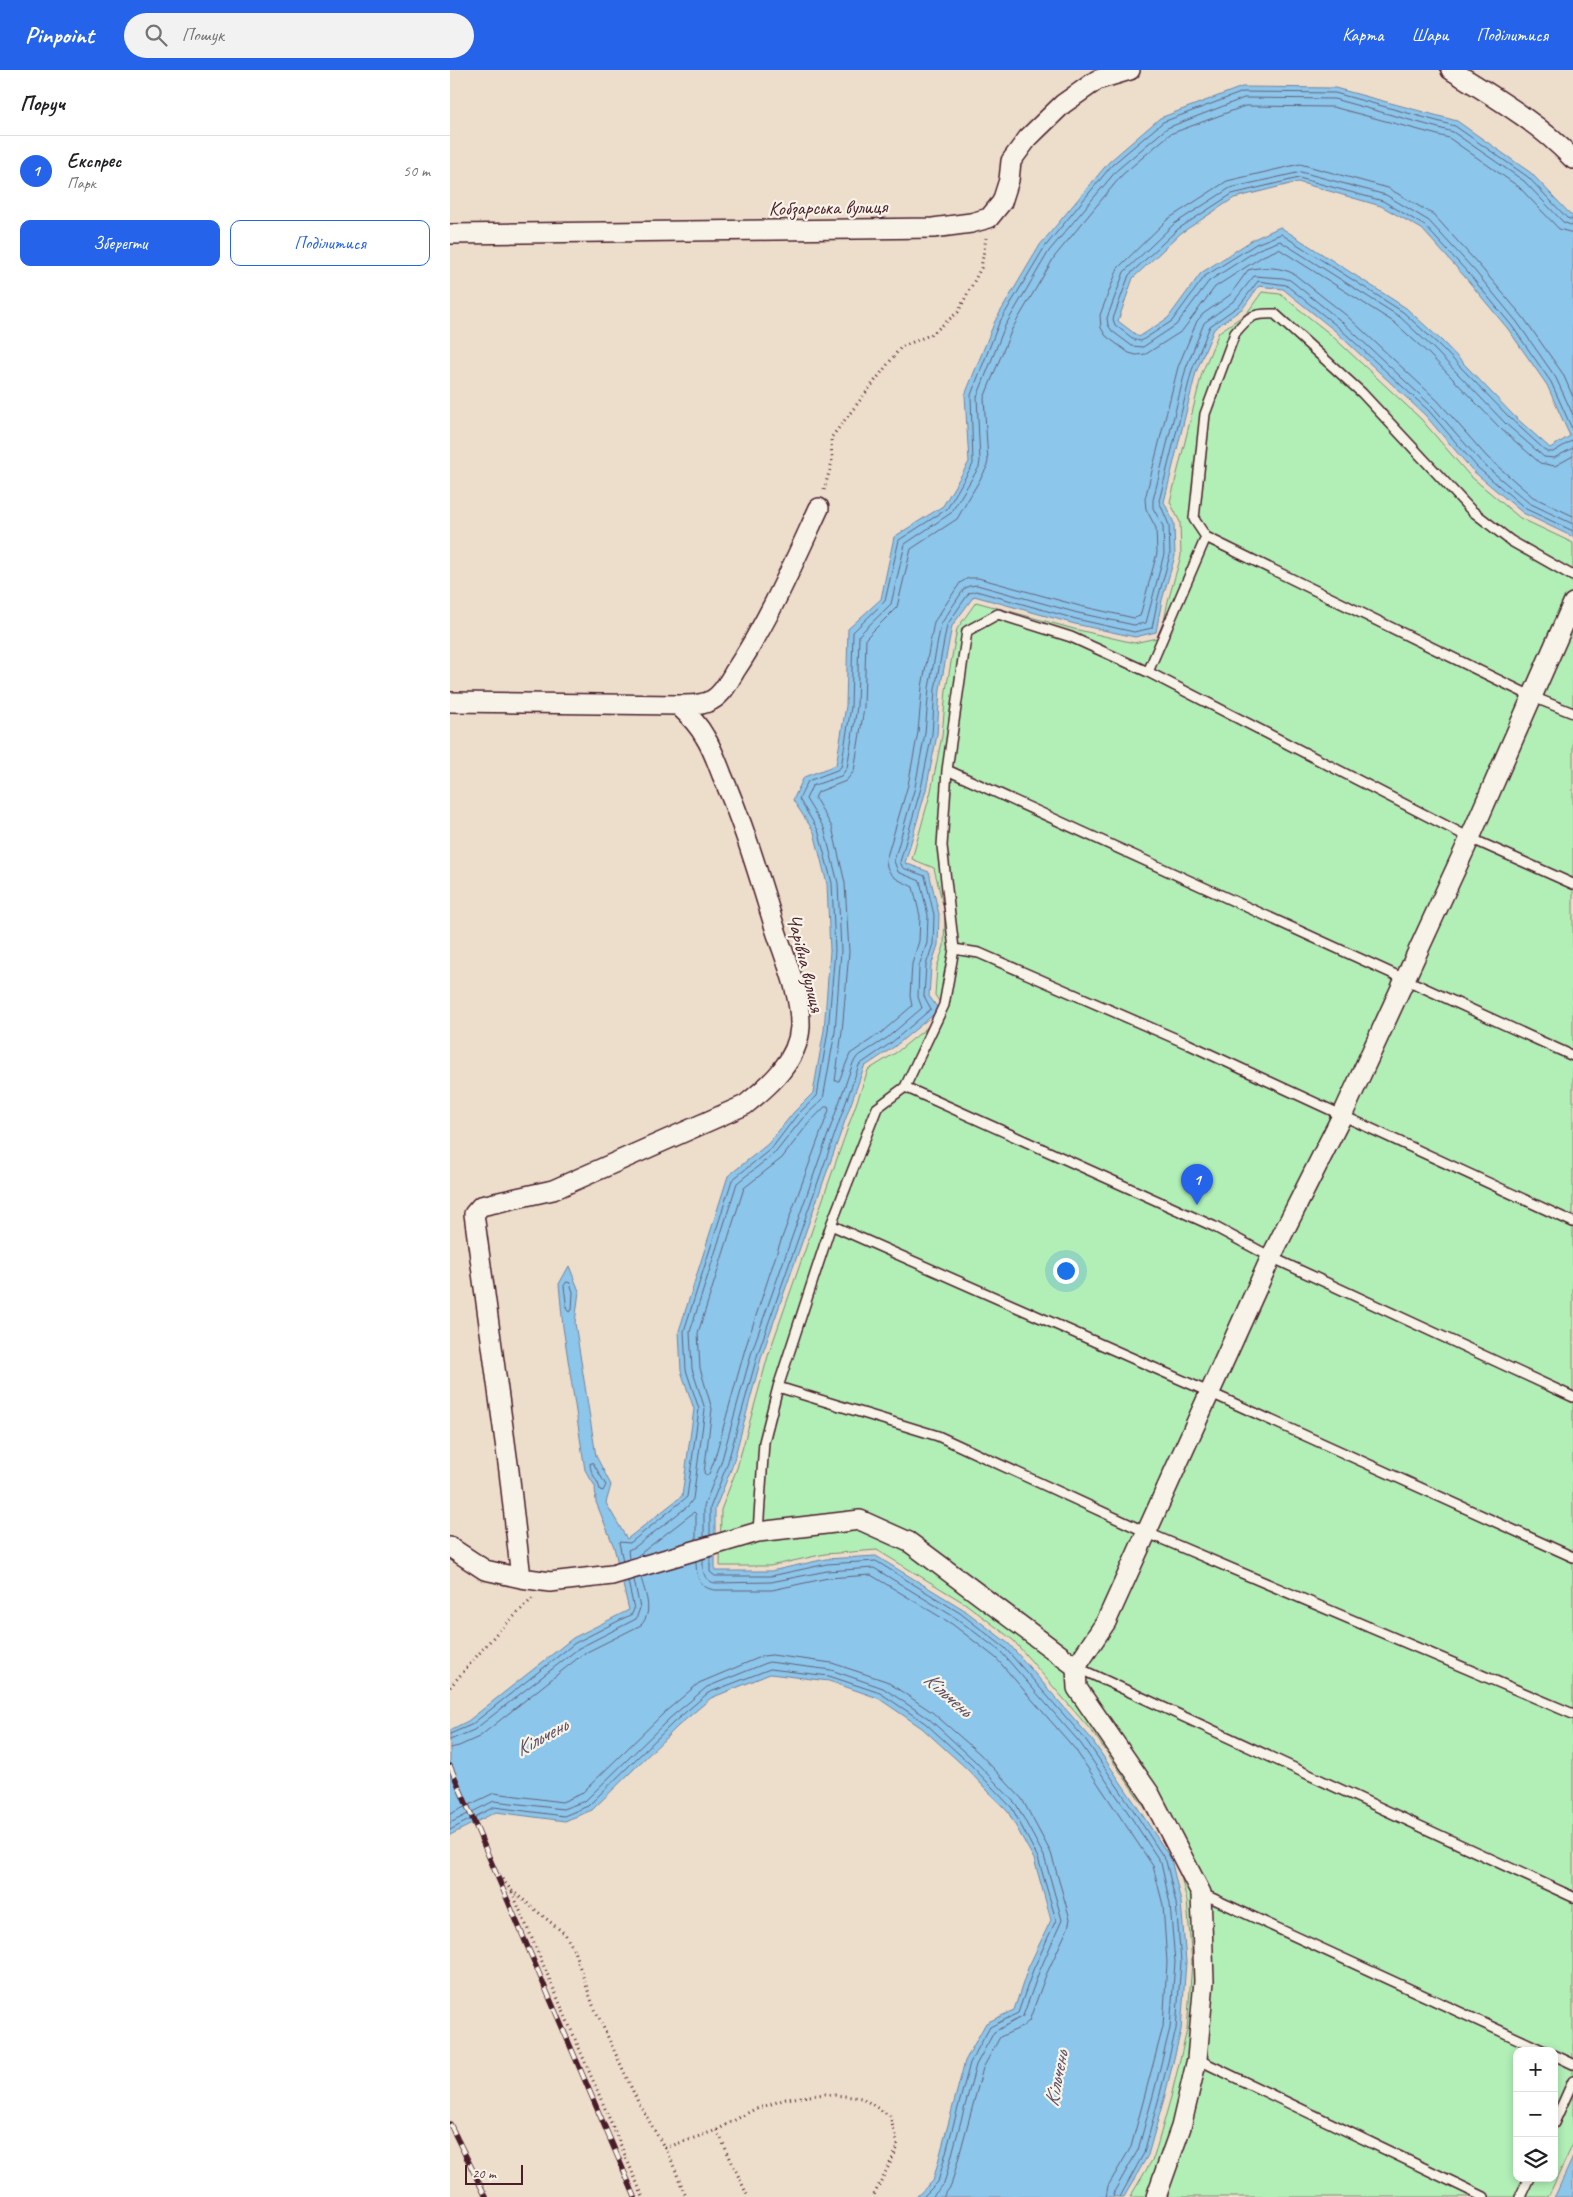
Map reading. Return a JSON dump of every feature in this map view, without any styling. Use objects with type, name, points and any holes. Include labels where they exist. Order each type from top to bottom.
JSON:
[{"type":"street","points":[[989,218],[1002,202],[1009,180],[1011,161],[1028,138],[1063,104],[1097,80],[1130,70]]},
{"type":"street","points":[[1452,70],[1518,112],[1556,140],[1573,159]]},
{"type":"street","name":"Кобзарська вулиця","points":[[450,234],[933,228],[971,223],[989,218]]},
{"type":"street","points":[[450,702],[678,705],[699,704],[712,700],[722,691],[753,644],[778,596],[819,508]]},
{"type":"street","points":[[1156,2197],[1181,2126],[1197,2058],[1204,1981],[1201,1893],[1150,1794],[1077,1688],[1076,1667],[1106,1622],[1148,1533],[1271,1257],[1342,1116],[1470,838],[1573,603]]},
{"type":"street","name":"Чарівна вулиця","points":[[521,1578],[508,1461],[474,1214],[481,1206],[553,1190],[744,1105],[768,1086],[784,1068],[793,1050],[800,1028],[798,1006],[741,817],[706,738],[694,720],[678,705]]},
{"type":"street","points":[[450,1547],[485,1570],[550,1582],[612,1575],[758,1532],[860,1520],[909,1542],[1076,1667]]},
{"type":"lane","points":[[1573,576],[1511,541],[1471,510],[1362,393],[1275,314],[1258,313],[1244,322],[1235,333],[1205,414],[1194,519],[1206,537],[1533,697],[1573,713]]},
{"type":"lane","points":[[1148,672],[1206,537]]},
{"type":"lane","points":[[758,1532],[764,1442],[778,1387],[831,1224],[877,1108],[905,1088],[944,1005],[954,949],[942,846],[947,770],[966,630],[998,614],[1071,637],[1148,672],[1470,838],[1573,884]]},
{"type":"lane","points":[[947,770],[1573,1056]]},
{"type":"lane","points":[[954,949],[979,953],[1188,1044],[1573,1222]]},
{"type":"lane","points":[[905,1088],[1212,1226],[1271,1257],[1573,1397]]},
{"type":"lane","points":[[831,1224],[1573,1557]]},
{"type":"lane","points":[[778,1387],[938,1436],[1148,1533],[1573,1714]]},
{"type":"lane","points":[[1076,1667],[1573,1897]]},
{"type":"lane","points":[[1201,1893],[1535,2047]]},
{"type":"lane","points":[[1197,2058],[1484,2197]]},
{"type":"lane","points":[[1558,2058],[1573,2064]]},
{"type":"lane","points":[[1558,2114],[1573,2081]]},
{"type":"lane","points":[[1520,2197],[1527,2182]]},
{"type":"path","points":[[819,508],[832,462],[831,438],[900,346],[932,334],[958,312],[982,268],[989,218]]},
{"type":"path","points":[[450,1687],[496,1634],[550,1582]]},
{"type":"path","points":[[450,1766],[493,1868],[511,1890],[565,1934],[573,1948],[593,2005],[638,2102],[665,2148],[686,2197]]},
{"type":"path","points":[[511,1890],[643,2197]]},
{"type":"path","points":[[665,2148],[717,2130],[753,2110],[786,2099],[825,2094],[862,2098],[890,2116],[898,2147],[873,2197]]},
{"type":"path","points":[[717,2130],[748,2197]]},
{"type":"green space","points":[[1262,292],[1280,294],[1330,334],[1421,419],[1469,475],[1520,518],[1573,543],[1573,2144],[1558,2176],[1558,2047],[1513,2047],[1513,2182],[1555,2182],[1548,2197],[1130,2197],[1154,2157],[1171,2097],[1187,2030],[1192,1962],[1187,1901],[1176,1856],[1139,1799],[1094,1734],[1013,1640],[966,1604],[877,1550],[825,1554],[770,1566],[720,1566],[721,1510],[737,1468],[768,1356],[868,1070],[897,1052],[946,1012],[935,995],[937,967],[944,946],[945,913],[934,868],[912,859],[931,791],[942,736],[946,690],[957,629],[976,602],[1074,629],[1134,643],[1161,637],[1168,601],[1181,556],[1180,522],[1170,502],[1202,373],[1219,332],[1247,313]]},
{"type":"water","name":"Кільчень","points":[[1242,87],[1335,88],[1457,121],[1531,173],[1573,217],[1573,537],[1523,513],[1473,471],[1425,415],[1334,330],[1283,289],[1259,286],[1243,308],[1214,329],[1196,372],[1164,502],[1174,523],[1175,556],[1162,600],[1156,632],[1135,637],[1075,624],[974,596],[952,626],[940,689],[937,735],[926,790],[905,863],[929,872],[939,914],[938,945],[931,966],[929,996],[939,1010],[894,1047],[864,1067],[762,1355],[732,1467],[715,1509],[715,1571],[771,1571],[826,1559],[876,1556],[963,1609],[1009,1644],[1090,1737],[1171,1859],[1181,1902],[1186,1962],[1181,2030],[1165,2095],[1148,2155],[1124,2197],[916,2197],[933,2181],[965,2061],[986,2023],[1014,2010],[1028,1968],[1051,1920],[1034,1859],[1008,1812],[966,1768],[922,1728],[878,1698],[829,1681],[770,1674],[711,1698],[678,1726],[592,1810],[565,1821],[496,1812],[450,1835],[450,1730],[468,1721],[573,1638],[629,1610],[614,1547],[596,1502],[595,1486],[585,1470],[563,1327],[559,1284],[569,1266],[579,1291],[575,1323],[596,1456],[611,1485],[606,1503],[627,1539],[682,1496],[694,1409],[681,1371],[679,1331],[728,1176],[768,1144],[794,1112],[813,1093],[824,1030],[830,951],[827,884],[814,832],[793,800],[804,777],[836,765],[846,706],[848,629],[881,599],[894,537],[943,506],[969,462],[965,395],[995,321],[1040,245],[1109,162],[1160,118]],"holes":[[[1298,182],[1381,206],[1422,229],[1508,329],[1547,385],[1570,436],[1550,448],[1514,416],[1442,341],[1406,308],[1280,227],[1254,239],[1201,273],[1168,318],[1139,337],[1118,321],[1133,278],[1181,233],[1234,198]]]},
{"type":"water","points":[[1573,2157],[1573,2197],[1554,2197],[1556,2194]]},
{"type":"railway","points":[[450,1766],[635,2197]]},
{"type":"railway","points":[[450,2124],[486,2197]]},
{"type":"place","name":"Експрес","points":[[1197,1205]]}]
